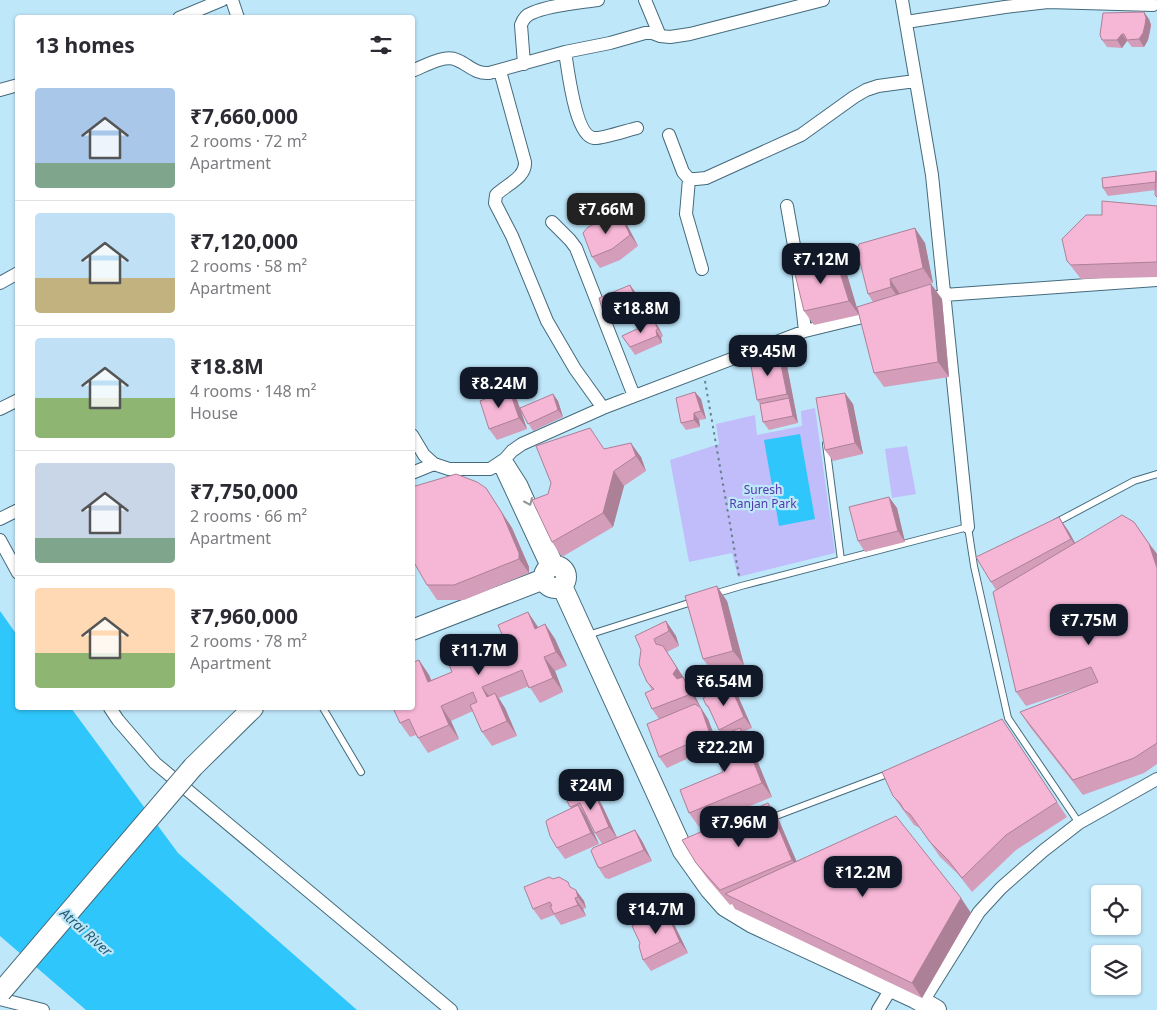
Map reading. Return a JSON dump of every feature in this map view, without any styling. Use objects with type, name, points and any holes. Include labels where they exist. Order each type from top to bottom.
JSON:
[{"type":"main road","points":[[415,629],[553,575],[688,849],[710,889],[726,906],[753,923],[929,1006]]},
{"type":"main road","points":[[0,992],[193,768],[251,710]]},
{"type":"street","points":[[186,15],[222,0]]},
{"type":"street","points":[[232,0],[237,15]]},
{"type":"street","points":[[524,64],[521,24],[523,19],[530,14],[542,10],[598,0]]},
{"type":"street","points":[[645,0],[660,36]]},
{"type":"street","points":[[415,70],[451,58],[483,74],[500,72],[565,52],[610,43],[645,33],[670,37],[690,34],[823,0]]},
{"type":"street","points":[[902,0],[932,175],[968,527]]},
{"type":"street","points":[[906,22],[1048,2],[1153,5]]},
{"type":"street","points":[[565,52],[577,114],[582,128],[588,136],[595,138],[636,128]]},
{"type":"street","points":[[500,72],[525,162],[525,169],[522,174],[496,195],[495,203],[515,244],[547,322],[575,369],[603,408]]},
{"type":"street","points":[[688,179],[706,178],[801,135],[866,90],[878,86],[915,81]]},
{"type":"street","points":[[0,90],[15,86]]},
{"type":"street","points":[[668,135],[683,172],[688,179],[686,214],[702,269]]},
{"type":"street","points":[[787,206],[798,268],[805,331]]},
{"type":"street","points":[[552,222],[576,248],[634,396]]},
{"type":"street","points":[[0,283],[15,275]]},
{"type":"street","points":[[908,305],[944,295],[1157,280]]},
{"type":"street","points":[[415,440],[424,455],[434,464],[449,468],[490,469],[502,462],[522,444],[603,408],[805,331],[889,310]]},
{"type":"street","points":[[0,409],[15,402]]},
{"type":"street","points":[[502,462],[553,575]]},
{"type":"street","points":[[415,472],[434,464]]},
{"type":"street","points":[[0,519],[15,512]]},
{"type":"street","points":[[0,540],[15,568]]},
{"type":"street","points":[[111,710],[155,763],[451,1010]]},
{"type":"street","points":[[929,1006],[979,912],[1001,888],[1043,850],[1079,823],[1157,779]]},
{"type":"street","points":[[878,1010],[892,987]]},
{"type":"street","points":[[0,999],[43,1010]]},
{"type":"lane","points":[[826,443],[841,560]]},
{"type":"lane","points":[[1049,526],[1134,480],[1157,474]]},
{"type":"lane","points":[[584,636],[740,586],[968,527],[974,566],[1008,718],[1079,823]]},
{"type":"lane","points":[[974,566],[982,561]]},
{"type":"lane","points":[[324,710],[361,772]]},
{"type":"lane","points":[[1004,729],[1013,725]]},
{"type":"lane","points":[[757,823],[896,771]]},
{"type":"path","points":[[703,370],[740,586]]},
{"type":"green space","name":"Suresh Ranjan Park","points":[[815,408],[835,553],[738,577],[732,553],[689,562],[670,460],[719,444],[716,424],[755,415],[757,435],[802,426],[801,411]]},
{"type":"green space","points":[[907,446],[916,494],[892,498],[885,449]]},
{"type":"water","points":[[800,434],[815,519],[779,526],[764,440]]},
{"type":"water","name":"Atrai River","points":[[0,611],[15,632],[15,710],[72,710],[178,853],[357,1010],[86,1010],[0,936]]},
{"type":"building","points":[[1144,12],[1146,18],[1145,25],[1139,39],[1127,40],[1124,34],[1122,34],[1117,40],[1102,40],[1100,35],[1103,13]]},
{"type":"building","points":[[1156,171],[1156,182],[1103,188],[1102,178]]},
{"type":"building","points":[[1157,172],[1157,197],[1155,195]]},
{"type":"building","points":[[1102,201],[1157,206],[1157,262],[1071,265],[1067,261],[1062,239],[1086,215],[1102,215]]},
{"type":"building","points":[[619,212],[630,235],[612,249],[592,257],[583,233],[588,227]]},
{"type":"building","points":[[915,228],[923,268],[890,279],[891,287],[868,294],[857,250],[859,244]]},
{"type":"building","points":[[835,257],[849,301],[804,311],[794,270]]},
{"type":"building","points":[[931,284],[938,362],[874,373],[857,307]]},
{"type":"building","points":[[630,285],[633,292],[630,294],[632,300],[603,312],[599,298]]},
{"type":"building","points":[[654,321],[658,329],[656,330],[657,336],[630,347],[622,336]]},
{"type":"building","points":[[779,355],[787,394],[757,400],[750,360]]},
{"type":"building","points":[[509,389],[519,418],[489,429],[480,401]]},
{"type":"building","points":[[695,392],[701,411],[694,413],[694,420],[681,423],[676,398]]},
{"type":"building","points":[[845,393],[855,443],[825,450],[816,398]]},
{"type":"building","points":[[553,394],[558,410],[528,424],[520,408]]},
{"type":"building","points":[[789,398],[793,416],[763,422],[760,404]]},
{"type":"building","points":[[590,428],[604,449],[631,443],[636,456],[614,471],[603,513],[552,542],[532,500],[548,494],[551,483],[536,446]]},
{"type":"building","points":[[456,474],[477,482],[486,488],[502,513],[519,553],[519,559],[454,585],[427,585],[415,564],[415,486]]},
{"type":"building","points":[[889,497],[898,531],[858,541],[849,507]]},
{"type":"building","points":[[1122,515],[1134,522],[1149,544],[1157,568],[1157,743],[1134,758],[1073,780],[1020,712],[1098,682],[1091,667],[1016,692],[993,592]]},
{"type":"building","points":[[1059,517],[1071,539],[991,582],[976,557]]},
{"type":"building","points":[[717,586],[733,651],[703,659],[685,596]]},
{"type":"building","points":[[528,612],[535,629],[545,624],[556,652],[544,657],[553,678],[529,688],[522,670],[482,687],[487,697],[495,693],[507,721],[482,732],[470,705],[477,702],[473,692],[441,706],[449,725],[418,738],[409,719],[400,723],[394,710],[415,710],[415,662],[419,660],[428,682],[452,672],[443,650],[473,637],[481,655],[506,644],[498,625]]},
{"type":"building","points":[[666,621],[669,631],[654,639],[656,644],[663,646],[677,668],[673,674],[677,679],[683,677],[691,694],[652,709],[645,693],[654,689],[647,682],[639,664],[641,650],[635,636]]},
{"type":"building","points":[[730,685],[744,717],[719,730],[703,698]]},
{"type":"building","points":[[695,704],[701,708],[710,734],[659,757],[647,724]]},
{"type":"building","points":[[1002,719],[1057,802],[1006,835],[962,878],[893,796],[882,772]]},
{"type":"building","points":[[740,728],[762,783],[689,813],[680,790],[723,772],[710,740]]},
{"type":"building","points":[[583,794],[585,798],[595,794],[609,827],[595,833],[580,803],[570,807],[567,801]]},
{"type":"building","points":[[768,803],[792,860],[720,890],[696,863],[682,840]]},
{"type":"building","points":[[578,805],[591,833],[557,848],[550,836],[546,822]]},
{"type":"building","points":[[896,816],[961,898],[912,983],[725,894]]},
{"type":"building","points":[[635,830],[644,850],[601,868],[598,867],[591,851],[593,848]]},
{"type":"building","points":[[549,877],[553,879],[559,877],[568,882],[570,887],[576,890],[578,897],[575,898],[578,905],[554,914],[550,902],[533,909],[524,887]]},
{"type":"building","points":[[666,911],[680,942],[643,960],[639,946],[640,943],[632,926]]}]
